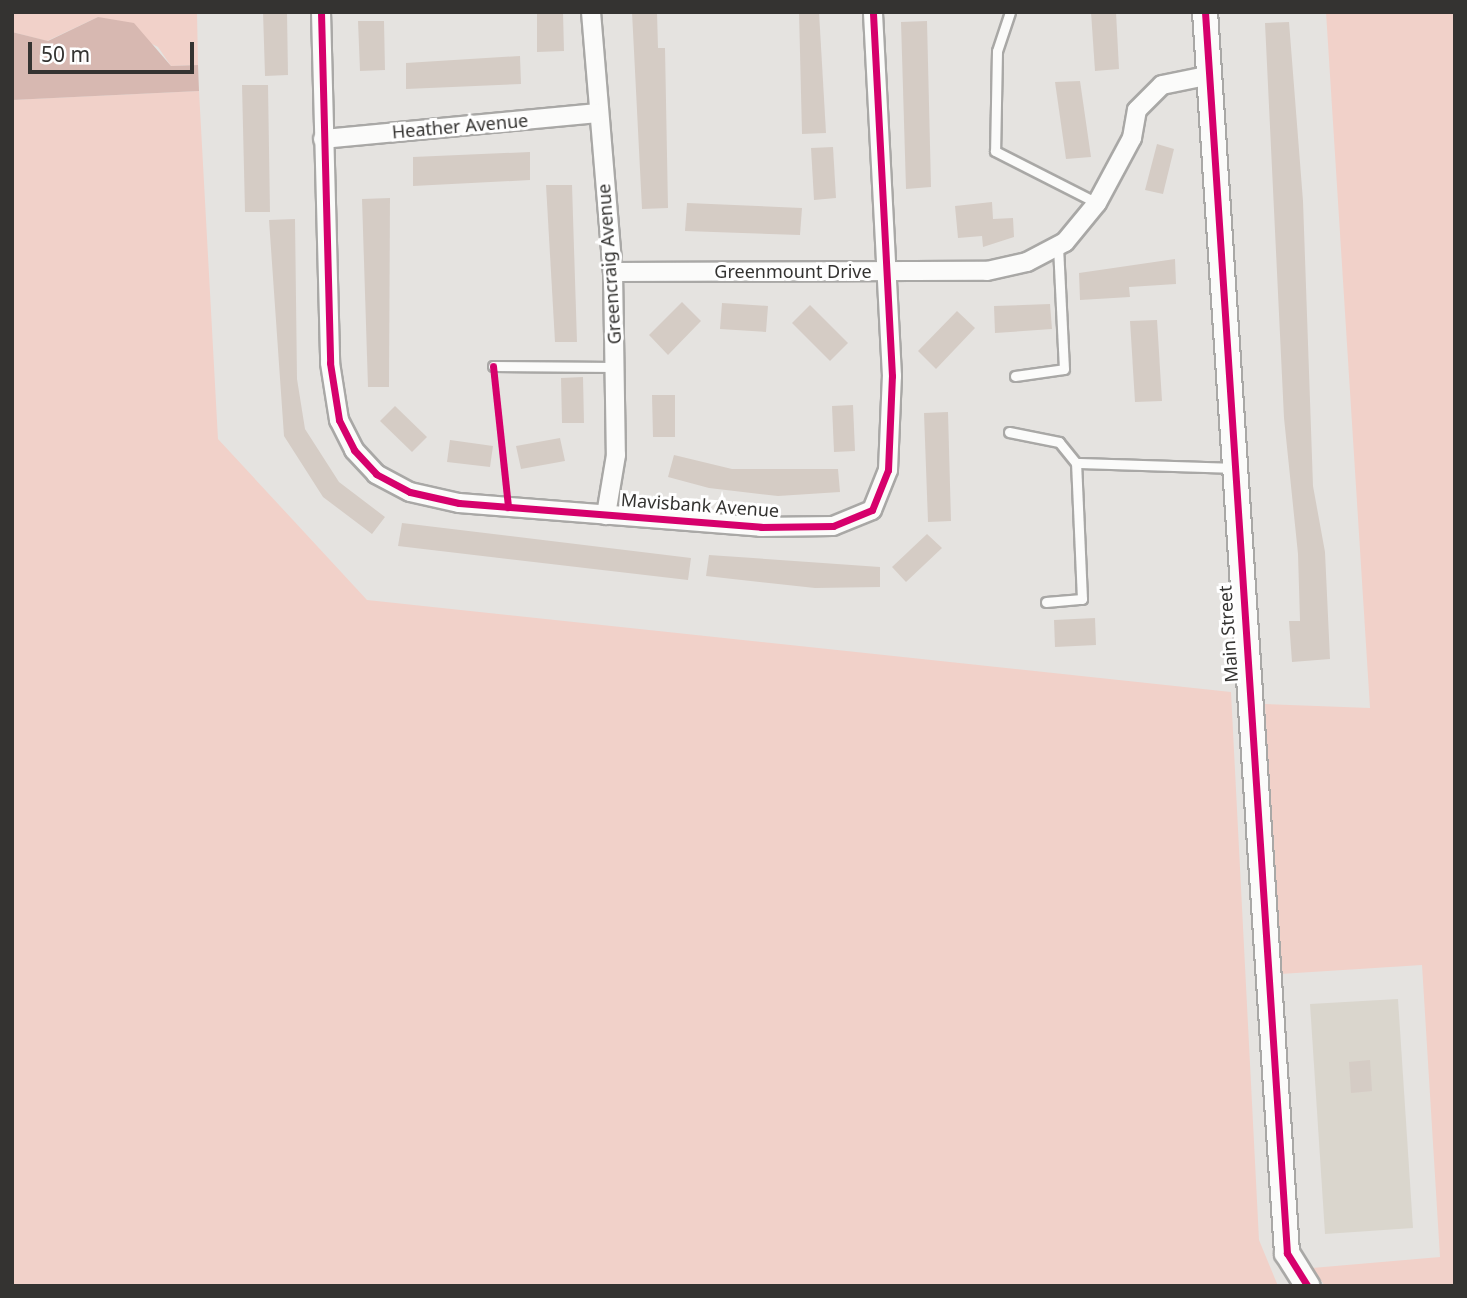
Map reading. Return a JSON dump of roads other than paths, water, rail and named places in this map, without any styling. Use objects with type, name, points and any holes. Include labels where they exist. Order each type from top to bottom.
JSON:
[{"type":"street","name":"Mavisbank Avenue","points":[[321,12],[330,363],[339,420],[354,450],[376,474],[410,492],[459,503],[833,526],[872,510],[888,470],[888,270],[873,12]]},
{"type":"street","name":"Greencraig Avenue","points":[[591,12],[597,113],[613,272],[616,455],[606,514]]},
{"type":"street","name":"Main Street","points":[[1205,12],[1211,75],[1232,468],[1287,1253],[1308,1286]]},
{"type":"street","name":"Greenmount Drive","points":[[613,272],[987,271],[1058,246],[1097,203],[1132,138],[1137,110],[1162,85],[1211,75]]},
{"type":"street","name":"Heather Avenue","points":[[323,139],[597,113]]},
{"type":"lane","points":[[1010,12],[997,51],[995,151],[1097,203]]},
{"type":"lane","points":[[1015,376],[1064,369],[1058,246]]},
{"type":"lane","points":[[493,366],[615,367]]},
{"type":"lane","points":[[1009,432],[1059,442],[1076,463],[1082,599],[1046,602]]},
{"type":"lane","points":[[1076,463],[1232,468]]}]
